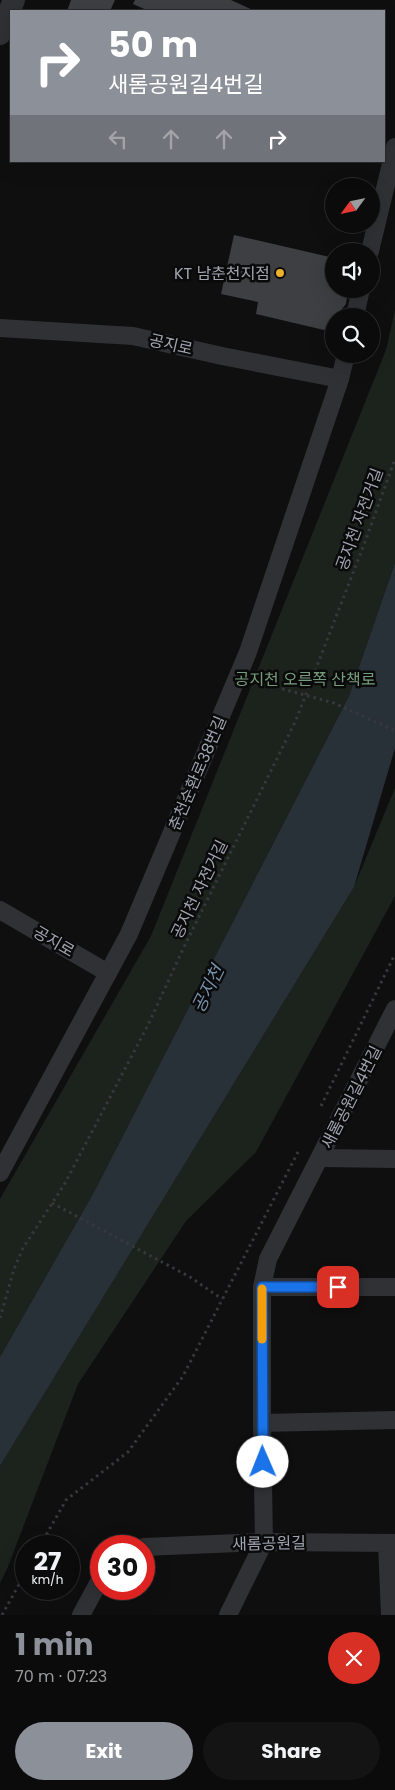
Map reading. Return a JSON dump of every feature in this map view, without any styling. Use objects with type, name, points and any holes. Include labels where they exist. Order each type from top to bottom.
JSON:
[{"type":"street","points":[[0,34],[14,0]]},
{"type":"street","points":[[372,243],[395,147]]},
{"type":"street","name":"공지로","points":[[0,328],[133,336],[231,358],[340,379]]},
{"type":"street","name":"춘천순환로38번길","points":[[0,1173],[129,934],[248,652],[344,363]]},
{"type":"street","name":"공지로","points":[[0,910],[108,973]]},
{"type":"street","name":"새롬공원길4번길","points":[[264,1542],[262,1287],[268,1259],[395,1009]]},
{"type":"street","name":"새롬공원길4번길","points":[[320,1158],[395,1159]]},
{"type":"street","points":[[262,1287],[395,1287]]},
{"type":"street","points":[[262,1422],[395,1420]]},
{"type":"street","points":[[228,1615],[264,1542]]},
{"type":"street","name":"새롬공원길","points":[[155,1547],[264,1542],[391,1543]]},
{"type":"street","points":[[390,1615],[391,1543]]},
{"type":"street","points":[[81,1615],[90,1598]]},
{"type":"path","name":"공지천 자전거길","points":[[0,1318],[11,1277],[23,1248],[64,1185],[148,1025],[188,938],[296,720],[395,459]]},
{"type":"path","points":[[250,680],[334,703],[395,731]]},
{"type":"path","points":[[318,1112],[395,954]]},
{"type":"path","points":[[46,1535],[66,1500],[128,1452],[183,1376],[300,1146]]},
{"type":"path","points":[[52,1203],[190,1278],[222,1299]]},
{"type":"path","points":[[2,1615],[15,1592]]},
{"type":"green space","name":"공지천 오른쪽 산책로","points":[[395,310],[395,563],[349,696],[94,1192],[0,1357],[0,1199],[151,936],[386,350]]},
{"type":"green space","points":[[395,788],[395,896],[256,1152],[186,1221],[78,1384],[20,1535],[15,1535],[15,1548],[0,1583],[0,1466],[354,887]]},
{"type":"water","name":"공지천","points":[[395,563],[395,748],[354,887],[0,1466],[0,1357],[94,1192],[349,696]]},
{"type":"building","points":[[71,0],[115,0],[110,10],[67,10]]},
{"type":"building","points":[[135,0],[231,0],[253,10],[147,10],[133,4]]},
{"type":"building","name":"KT 남춘천지점","points":[[234,235],[325,256],[325,298],[347,298],[346,304],[343,308],[325,308],[324,330],[256,314],[258,302],[221,294]]},
{"type":"slow traffic","points":[[262,1289],[262,1339]]},
{"type":"place","name":"KT 남춘천지점","points":[[280,273]]},
{"type":"route","points":[[263,1462],[262,1287],[338,1287]]}]
